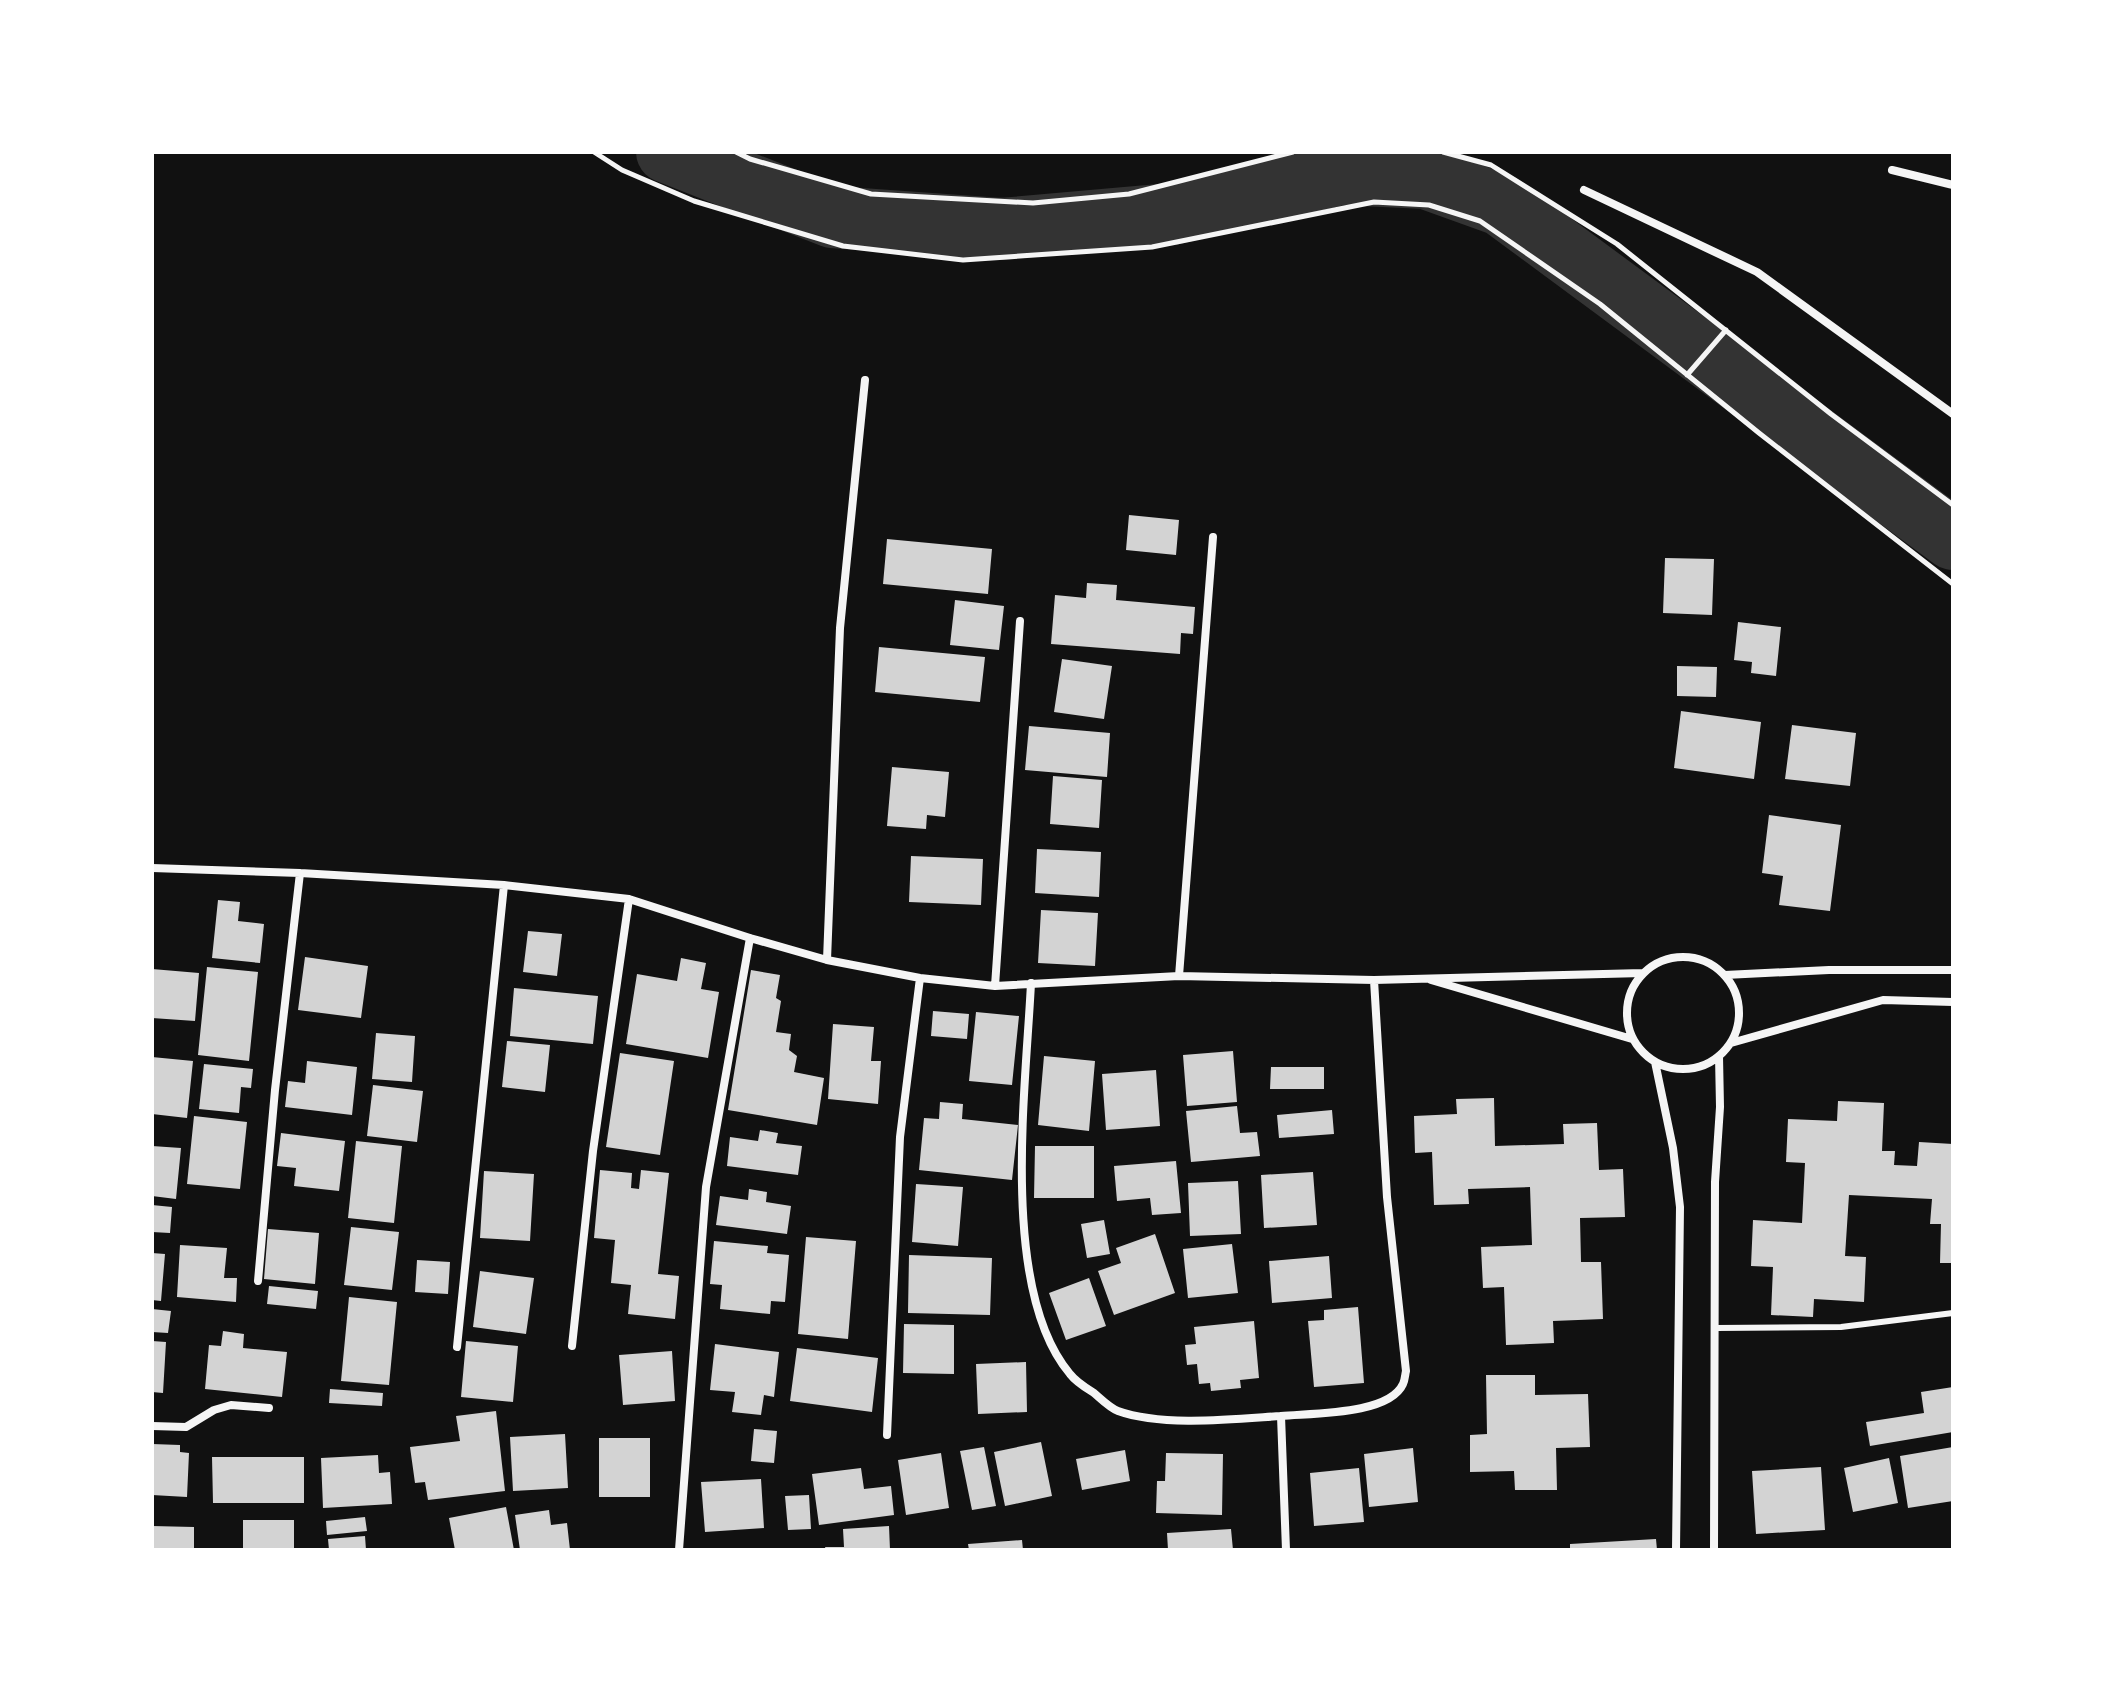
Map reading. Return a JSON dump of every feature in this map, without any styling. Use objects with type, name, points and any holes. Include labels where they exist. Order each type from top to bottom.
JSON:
[{"type":"street","points":[[1892,170],[1953,185]]},
{"type":"street","points":[[1584,190],[1757,272],[1953,414]]},
{"type":"street","points":[[827,960],[840,628],[865,380]]},
{"type":"street","points":[[1179,976],[1213,537]]},
{"type":"street","points":[[995,986],[1020,621]]},
{"type":"street","points":[[152,868],[300,873],[572,891],[629,899],[827,960],[920,978],[995,986],[1179,976],[1374,980],[1643,973]]},
{"type":"street","points":[[258,1281],[275,1090],[300,873]]},
{"type":"street","points":[[457,1347],[504,885]]},
{"type":"street","points":[[572,1346],[593,1151],[629,899]]},
{"type":"street","points":[[679,1550],[706,1187],[750,938]]},
{"type":"street","points":[[1676,957],[1694,957],[1711,964],[1725,975],[1734,990],[1739,1008],[1738,1026],[1731,1043],[1719,1056],[1687,1069],[1671,1068],[1655,1062],[1632,1039],[1627,1023],[1627,1005],[1632,987],[1643,973],[1658,962],[1676,957]]},
{"type":"street","points":[[1725,975],[1829,970],[1953,970]]},
{"type":"street","points":[[1423,977],[1632,1039]]},
{"type":"street","points":[[887,1435],[900,1137],[920,978]]},
{"type":"street","points":[[1031,983],[1022,1166],[1026,1264],[1041,1321],[1071,1375],[1117,1411],[1202,1421],[1369,1407],[1389,1400],[1403,1385],[1405,1356],[1387,1197],[1374,980]]},
{"type":"street","points":[[1731,1043],[1883,1000],[1953,1002]]},
{"type":"street","points":[[1714,1550],[1715,1182],[1720,1107],[1719,1056]]},
{"type":"street","points":[[1655,1062],[1673,1148],[1680,1207],[1676,1550]]},
{"type":"street","points":[[152,1426],[186,1427],[214,1410],[231,1405],[269,1408]]},
{"type":"street","points":[[1281,1416],[1286,1550]]},
{"type":"lane","points":[[1716,1328],[1841,1327],[1953,1313]]},
{"type":"path","points":[[594,152],[622,170],[694,201],[843,246],[963,260],[1152,247],[1374,202],[1429,205],[1480,221],[1600,304],[1953,584]]},
{"type":"path","points":[[736,152],[750,159],[871,194],[1033,203],[1129,194],[1293,152]]},
{"type":"path","points":[[1443,152],[1491,165],[1617,244],[1831,414],[1953,505]]},
{"type":"path","points":[[1687,375],[1726,330]]},
{"type":"building","points":[[1129,515],[1179,520],[1176,555],[1126,550]]},
{"type":"building","points":[[887,539],[992,549],[988,594],[883,584]]},
{"type":"building","points":[[1665,558],[1714,559],[1712,615],[1663,613]]},
{"type":"building","points":[[1087,583],[1117,585],[1116,600],[1195,607],[1193,634],[1181,633],[1180,654],[1051,644],[1055,595],[1086,598]]},
{"type":"building","points":[[955,600],[1004,606],[999,650],[950,645]]},
{"type":"building","points":[[1738,622],[1781,627],[1776,676],[1751,673],[1752,662],[1734,660]]},
{"type":"building","points":[[879,647],[985,657],[980,702],[875,692]]},
{"type":"building","points":[[1062,659],[1112,666],[1104,719],[1054,712]]},
{"type":"building","points":[[1677,666],[1717,667],[1716,697],[1677,696]]},
{"type":"building","points":[[1681,711],[1761,722],[1754,779],[1674,768]]},
{"type":"building","points":[[1792,725],[1856,733],[1850,786],[1785,779]]},
{"type":"building","points":[[1029,726],[1110,733],[1107,777],[1025,770]]},
{"type":"building","points":[[892,767],[949,772],[945,817],[927,815],[926,829],[887,826]]},
{"type":"building","points":[[1053,776],[1102,780],[1099,828],[1050,824]]},
{"type":"building","points":[[1769,815],[1841,825],[1830,911],[1779,905],[1783,876],[1762,873]]},
{"type":"building","points":[[1037,849],[1101,852],[1099,897],[1035,893]]},
{"type":"building","points":[[911,856],[983,859],[981,905],[909,902]]},
{"type":"building","points":[[218,900],[240,902],[238,921],[264,924],[260,963],[212,958]]},
{"type":"building","points":[[1041,910],[1098,913],[1095,966],[1038,963]]},
{"type":"building","points":[[528,931],[562,934],[557,976],[523,972]]},
{"type":"building","points":[[305,957],[368,966],[361,1018],[298,1010]]},
{"type":"building","points":[[681,958],[706,963],[701,989],[719,992],[708,1058],[626,1044],[637,974],[677,981]]},
{"type":"building","points":[[207,967],[258,972],[249,1061],[198,1055]]},
{"type":"building","points":[[152,969],[199,973],[195,1021],[152,1018]]},
{"type":"building","points":[[751,970],[780,975],[776,998],[781,1001],[776,1032],[791,1034],[789,1050],[797,1056],[794,1072],[824,1078],[817,1125],[728,1110]]},
{"type":"building","points":[[514,988],[598,996],[593,1044],[510,1036]]},
{"type":"building","points":[[933,1011],[969,1014],[967,1039],[931,1036]]},
{"type":"building","points":[[976,1012],[1019,1016],[1012,1085],[969,1081]]},
{"type":"building","points":[[833,1024],[874,1027],[871,1061],[881,1061],[878,1104],[828,1099]]},
{"type":"building","points":[[376,1033],[415,1036],[412,1082],[372,1079]]},
{"type":"building","points":[[507,1041],[550,1045],[545,1092],[502,1087]]},
{"type":"building","points":[[1233,1051],[1237,1102],[1187,1106],[1183,1055]]},
{"type":"building","points":[[620,1053],[674,1061],[660,1155],[606,1147]]},
{"type":"building","points":[[1044,1056],[1095,1061],[1089,1131],[1038,1125]]},
{"type":"building","points":[[152,1057],[193,1061],[187,1118],[152,1114]]},
{"type":"building","points":[[307,1061],[357,1067],[352,1115],[285,1107],[288,1081],[305,1083]]},
{"type":"building","points":[[204,1064],[253,1069],[251,1088],[241,1087],[239,1113],[199,1109]]},
{"type":"building","points":[[1271,1067],[1324,1067],[1324,1089],[1270,1089]]},
{"type":"building","points":[[1156,1070],[1160,1126],[1106,1130],[1102,1074]]},
{"type":"building","points":[[373,1085],[423,1091],[417,1142],[367,1136]]},
{"type":"building","points":[[1494,1098],[1495,1146],[1564,1144],[1563,1124],[1597,1123],[1599,1170],[1623,1169],[1625,1217],[1580,1218],[1581,1262],[1601,1262],[1603,1319],[1553,1321],[1554,1343],[1506,1345],[1504,1287],[1483,1288],[1481,1247],[1532,1245],[1530,1187],[1468,1189],[1469,1204],[1434,1205],[1432,1152],[1415,1153],[1414,1116],[1457,1114],[1456,1099]]},
{"type":"building","points":[[1838,1101],[1884,1103],[1882,1151],[1895,1151],[1894,1165],[1917,1166],[1919,1142],[1953,1144],[1953,1263],[1940,1263],[1941,1224],[1930,1224],[1932,1199],[1849,1195],[1845,1256],[1866,1257],[1864,1302],[1814,1299],[1813,1317],[1771,1315],[1773,1267],[1751,1266],[1753,1220],[1802,1223],[1805,1163],[1786,1162],[1788,1119],[1837,1121]]},
{"type":"building","points":[[940,1102],[963,1104],[962,1119],[1018,1125],[1012,1180],[919,1170],[924,1118],[939,1119]]},
{"type":"building","points":[[1237,1106],[1240,1133],[1257,1132],[1260,1156],[1191,1162],[1186,1111]]},
{"type":"building","points":[[1332,1110],[1334,1134],[1279,1138],[1277,1115]]},
{"type":"building","points":[[194,1116],[247,1122],[240,1189],[187,1184]]},
{"type":"building","points":[[760,1130],[778,1133],[776,1143],[802,1146],[798,1175],[727,1166],[730,1137],[758,1141]]},
{"type":"building","points":[[281,1133],[345,1141],[339,1191],[294,1186],[296,1168],[277,1166]]},
{"type":"building","points":[[356,1141],[402,1146],[394,1223],[348,1218]]},
{"type":"building","points":[[152,1146],[181,1148],[176,1199],[152,1196]]},
{"type":"building","points":[[1035,1146],[1094,1146],[1094,1198],[1034,1198]]},
{"type":"building","points":[[1176,1161],[1181,1213],[1152,1215],[1150,1198],[1117,1201],[1114,1166]]},
{"type":"building","points":[[600,1170],[632,1173],[631,1188],[639,1189],[641,1170],[669,1173],[658,1274],[679,1276],[675,1319],[628,1314],[631,1285],[611,1283],[615,1240],[594,1238]]},
{"type":"building","points":[[484,1171],[534,1174],[530,1241],[480,1238]]},
{"type":"building","points":[[1313,1172],[1317,1225],[1264,1228],[1261,1175]]},
{"type":"building","points":[[1238,1181],[1241,1234],[1190,1236],[1188,1183]]},
{"type":"building","points":[[916,1184],[963,1187],[958,1246],[912,1242]]},
{"type":"building","points":[[749,1189],[767,1192],[766,1202],[791,1206],[787,1234],[716,1225],[720,1196],[748,1200]]},
{"type":"building","points":[[152,1205],[172,1207],[170,1233],[152,1232]]},
{"type":"building","points":[[1104,1220],[1110,1254],[1087,1258],[1081,1224]]},
{"type":"building","points":[[351,1227],[399,1232],[392,1290],[344,1285]]},
{"type":"building","points":[[268,1229],[319,1233],[315,1284],[264,1279]]},
{"type":"building","points":[[1155,1234],[1175,1293],[1114,1315],[1098,1271],[1121,1263],[1116,1248]]},
{"type":"building","points":[[806,1237],[856,1241],[848,1339],[798,1334]]},
{"type":"building","points":[[714,1241],[768,1246],[767,1253],[789,1255],[785,1302],[771,1301],[770,1314],[720,1309],[722,1285],[710,1284]]},
{"type":"building","points":[[1232,1244],[1238,1293],[1188,1298],[1183,1249]]},
{"type":"building","points":[[180,1245],[227,1248],[224,1278],[237,1278],[236,1302],[177,1297]]},
{"type":"building","points":[[152,1253],[165,1254],[161,1301],[152,1300]]},
{"type":"building","points":[[909,1255],[992,1258],[990,1315],[908,1313]]},
{"type":"building","points":[[1329,1256],[1332,1298],[1272,1303],[1269,1261]]},
{"type":"building","points":[[417,1260],[450,1262],[448,1294],[415,1292]]},
{"type":"building","points":[[480,1271],[534,1278],[526,1334],[473,1327]]},
{"type":"building","points":[[1089,1278],[1106,1326],[1066,1340],[1049,1293]]},
{"type":"building","points":[[269,1286],[318,1291],[316,1309],[267,1304]]},
{"type":"building","points":[[349,1297],[397,1302],[389,1385],[341,1381]]},
{"type":"building","points":[[1358,1307],[1364,1383],[1314,1387],[1308,1321],[1324,1320],[1324,1310]]},
{"type":"building","points":[[152,1309],[171,1311],[168,1333],[152,1332]]},
{"type":"building","points":[[1254,1321],[1259,1378],[1240,1380],[1241,1388],[1211,1391],[1210,1383],[1199,1384],[1197,1364],[1187,1365],[1185,1345],[1196,1344],[1194,1327]]},
{"type":"building","points":[[904,1324],[954,1325],[954,1374],[903,1373]]},
{"type":"building","points":[[223,1331],[244,1334],[243,1348],[287,1352],[282,1397],[205,1389],[209,1345],[221,1346]]},
{"type":"building","points":[[152,1341],[166,1342],[163,1393],[152,1392]]},
{"type":"building","points":[[466,1341],[518,1346],[513,1402],[461,1397]]},
{"type":"building","points":[[715,1344],[779,1352],[774,1397],[764,1395],[761,1415],[732,1412],[735,1392],[710,1390]]},
{"type":"building","points":[[797,1348],[878,1358],[872,1412],[790,1401]]},
{"type":"building","points":[[672,1351],[675,1401],[623,1405],[619,1355]]},
{"type":"building","points":[[1026,1362],[1027,1412],[978,1414],[976,1364]]},
{"type":"building","points":[[1486,1375],[1535,1375],[1535,1395],[1588,1394],[1590,1447],[1556,1448],[1557,1490],[1515,1490],[1514,1471],[1470,1472],[1470,1435],[1487,1434]]},
{"type":"building","points":[[1953,1387],[1953,1432],[1870,1446],[1866,1422],[1924,1413],[1921,1392]]},
{"type":"building","points":[[330,1389],[383,1393],[382,1406],[329,1403]]},
{"type":"building","points":[[496,1411],[505,1491],[428,1500],[425,1482],[415,1483],[410,1447],[460,1441],[456,1416]]},
{"type":"building","points":[[754,1429],[777,1431],[774,1463],[751,1461]]},
{"type":"building","points":[[565,1434],[568,1488],[513,1491],[510,1437]]},
{"type":"building","points":[[599,1438],[650,1438],[650,1497],[599,1497]]},
{"type":"building","points":[[1041,1442],[1052,1496],[1005,1506],[994,1452]]},
{"type":"building","points":[[152,1444],[180,1445],[180,1452],[189,1453],[187,1497],[152,1495]]},
{"type":"building","points":[[984,1447],[996,1506],[972,1510],[960,1451]]},
{"type":"building","points":[[1953,1447],[1953,1501],[1908,1508],[1900,1456]]},
{"type":"building","points":[[1413,1448],[1418,1502],[1369,1507],[1364,1454]]},
{"type":"building","points":[[1125,1450],[1130,1481],[1082,1490],[1076,1459]]},
{"type":"building","points":[[941,1453],[949,1508],[906,1515],[898,1460]]},
{"type":"building","points":[[1166,1453],[1223,1454],[1222,1515],[1156,1513],[1157,1481],[1165,1481]]},
{"type":"building","points":[[378,1455],[379,1473],[390,1472],[392,1504],[323,1508],[321,1458]]},
{"type":"building","points":[[212,1457],[304,1457],[304,1503],[213,1503]]},
{"type":"building","points":[[1889,1458],[1898,1503],[1853,1512],[1844,1468]]},
{"type":"building","points":[[1821,1467],[1825,1530],[1756,1534],[1752,1471]]},
{"type":"building","points":[[861,1468],[864,1489],[891,1486],[894,1515],[819,1525],[812,1474]]},
{"type":"building","points":[[1359,1468],[1364,1522],[1314,1526],[1310,1473]]},
{"type":"building","points":[[761,1479],[764,1528],[705,1532],[701,1482]]},
{"type":"building","points":[[809,1495],[811,1529],[788,1530],[785,1496]]},
{"type":"building","points":[[506,1507],[514,1550],[455,1550],[449,1518]]},
{"type":"building","points":[[549,1510],[551,1525],[567,1523],[570,1550],[520,1550],[515,1515]]},
{"type":"building","points":[[365,1517],[367,1531],[327,1535],[326,1521]]},
{"type":"building","points":[[243,1520],[294,1520],[294,1550],[243,1550]]},
{"type":"building","points":[[152,1526],[194,1527],[194,1550],[152,1550]]},
{"type":"building","points":[[889,1526],[890,1550],[826,1550],[825,1547],[844,1547],[843,1529]]},
{"type":"building","points":[[1231,1529],[1233,1550],[1168,1550],[1167,1533]]},
{"type":"building","points":[[365,1536],[366,1550],[329,1550],[328,1539]]},
{"type":"building","points":[[1656,1539],[1657,1550],[1570,1550],[1570,1544]]},
{"type":"building","points":[[1022,1540],[1023,1550],[969,1550],[968,1544]]},
{"type":"waterway","points":[[667,152],[832,217],[1001,229],[1172,214],[1341,174],[1426,178],[1501,205],[1953,539]]}]
